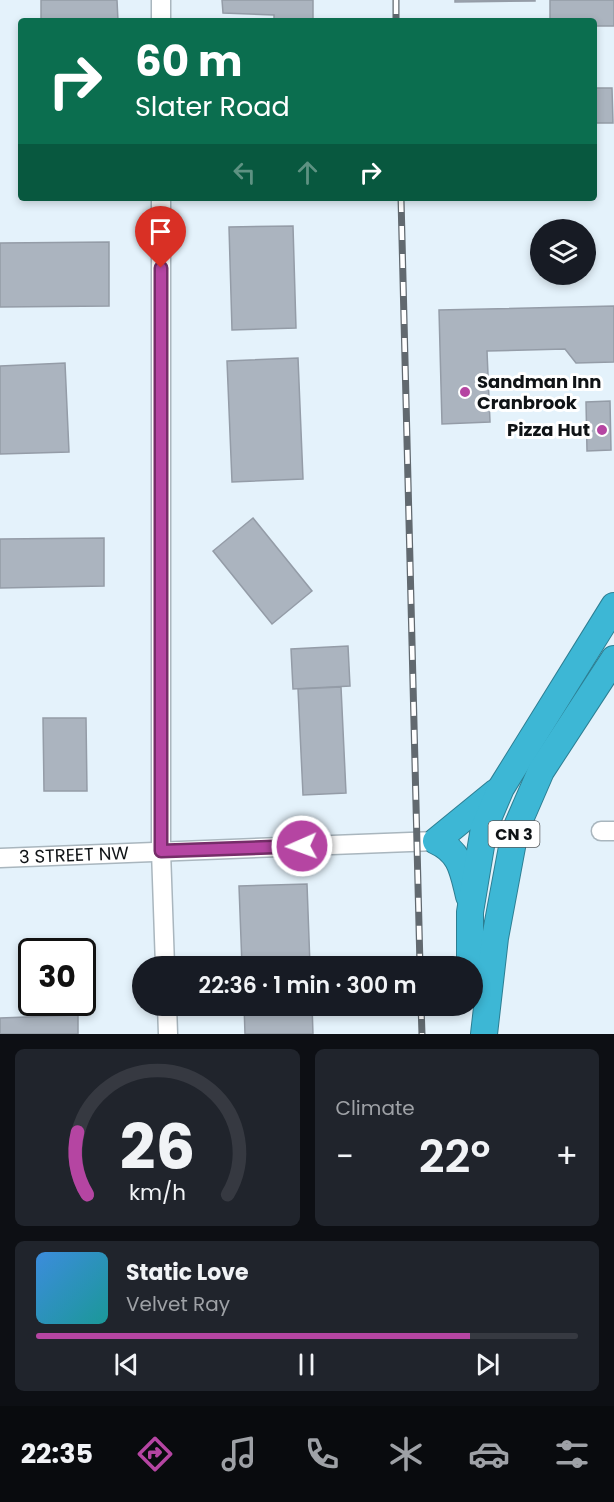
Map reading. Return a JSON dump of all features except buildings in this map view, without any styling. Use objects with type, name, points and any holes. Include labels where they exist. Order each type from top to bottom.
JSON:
[{"type":"highway","name":"CN 3","points":[[470,956],[471,906],[484,828],[501,788],[614,606]]},
{"type":"highway","name":"CN 3","points":[[484,1034],[495,938],[515,831],[541,771],[614,659]]},
{"type":"highway","points":[[471,906],[461,866],[449,847],[436,841],[501,788]]},
{"type":"highway","points":[[475,1016],[477,1034]]},
{"type":"street","points":[[161,0],[161,18]]},
{"type":"street","points":[[161,201],[161,851],[165,956]]},
{"type":"street","name":"3 STREET NW","points":[[0,858],[436,841]]},
{"type":"street","points":[[167,1016],[168,1034]]},
{"type":"railway","points":[[396,0],[396,18]]},
{"type":"railway","points":[[401,201],[420,956]]},
{"type":"railway","points":[[421,1016],[422,1034]]},
{"type":"place","name":"Sandman Inn Cranbrook","points":[[465,392]]},
{"type":"place","name":"Pizza Hut","points":[[602,430]]},
{"type":"route","points":[[161,268],[161,851],[302,846]]}]
